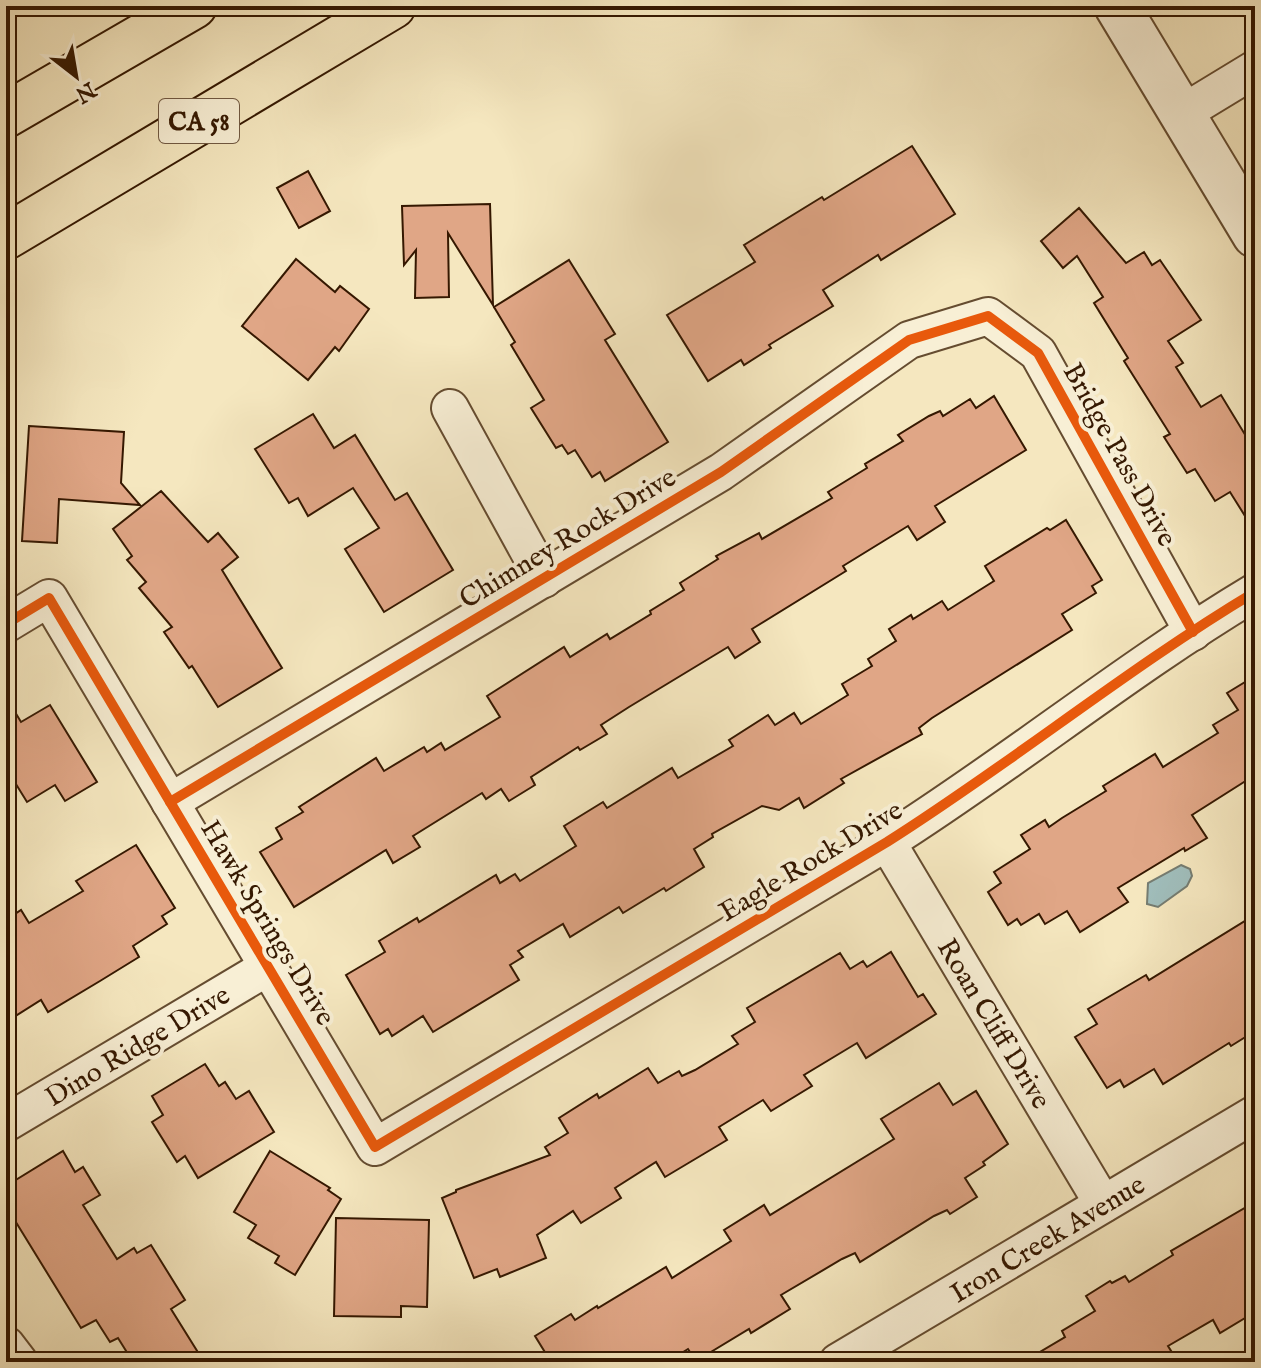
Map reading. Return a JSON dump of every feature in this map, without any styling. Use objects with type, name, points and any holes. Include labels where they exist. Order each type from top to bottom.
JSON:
[{"type":"highway","points":[[6,115],[194,6]]},
{"type":"highway","name":"CA 58","points":[[6,237],[393,6]]},
{"type":"street","points":[[1117,6],[1255,235]]},
{"type":"street","points":[[1181,114],[1255,69]]},
{"type":"street","name":"Chimney Rock Drive","points":[[170,802],[721,472],[909,340],[988,316]]},
{"type":"street","name":"Bridge Pass Drive","points":[[988,316],[1038,353],[1193,632]]},
{"type":"street","points":[[450,408],[544,579]]},
{"type":"street","name":"Eagle Rock Drive","points":[[375,1147],[887,842],[1255,592]]},
{"type":"street","name":"Hawk Springs Drive","points":[[6,624],[49,598],[375,1147]]},
{"type":"street","name":"Roan Cliff Drive","points":[[887,842],[1103,1204]]},
{"type":"street","name":"Dino Ridge Drive","points":[[6,1123],[268,967]]},
{"type":"street","name":"Iron Creek Avenue","points":[[838,1362],[1255,1114]]},
{"type":"street","points":[[6,1345],[19,1362]]},
{"type":"water","points":[[1181,865],[1190,869],[1192,876],[1187,886],[1158,907],[1147,904],[1148,883]]},
{"type":"building","points":[[912,146],[955,214],[881,260],[878,255],[823,290],[833,306],[769,345],[771,348],[744,365],[741,360],[708,381],[667,315],[755,262],[744,245]]},
{"type":"building","points":[[308,171],[330,211],[299,228],[277,188]]},
{"type":"building","points":[[490,204],[493,305],[448,233],[449,297],[415,298],[416,250],[404,265],[402,206]]},
{"type":"building","points":[[1079,208],[1126,263],[1144,252],[1152,265],[1160,260],[1201,320],[1168,341],[1183,363],[1176,367],[1201,407],[1221,395],[1255,451],[1255,532],[1230,492],[1215,501],[1195,469],[1187,473],[1164,437],[1170,434],[1124,361],[1128,358],[1094,303],[1103,297],[1077,256],[1063,268],[1041,241]]},
{"type":"building","points":[[296,259],[335,292],[340,286],[369,309],[339,351],[335,347],[308,380],[242,326]]},
{"type":"building","points":[[569,260],[615,334],[605,340],[668,442],[605,481],[600,472],[592,477],[575,450],[568,454],[562,445],[556,448],[531,408],[544,400],[511,345],[515,342],[494,307]]},
{"type":"building","points":[[994,396],[1026,450],[935,506],[945,522],[917,540],[908,526],[843,566],[846,571],[752,629],[760,642],[735,658],[728,647],[629,707],[601,725],[607,734],[580,750],[578,747],[531,777],[535,785],[509,801],[501,789],[486,799],[482,793],[413,836],[420,847],[393,863],[386,850],[294,907],[260,852],[282,839],[276,828],[303,812],[299,807],[376,758],[384,771],[424,747],[427,752],[441,743],[445,750],[500,717],[487,696],[564,647],[570,657],[607,634],[610,639],[651,614],[650,611],[684,590],[680,583],[718,559],[716,556],[759,533],[762,539],[832,498],[828,492],[903,441],[898,435],[929,416],[940,411],[943,416],[970,399],[976,408]]},
{"type":"building","points":[[313,414],[334,448],[355,435],[395,500],[407,493],[453,570],[384,612],[345,549],[379,528],[353,488],[308,516],[298,498],[289,503],[255,449]]},
{"type":"building","points":[[29,426],[124,432],[121,483],[140,505],[59,499],[57,543],[22,541]]},
{"type":"building","points":[[161,491],[208,542],[218,533],[238,557],[222,570],[282,668],[218,707],[192,666],[189,668],[164,632],[172,627],[139,588],[146,582],[127,560],[132,556],[113,529]]},
{"type":"building","points":[[1066,520],[1102,580],[1092,586],[1096,593],[1062,614],[1072,630],[932,718],[919,728],[922,734],[841,779],[844,783],[804,808],[799,798],[779,810],[762,806],[712,834],[713,837],[694,849],[704,867],[666,891],[664,888],[623,913],[619,907],[570,937],[563,924],[518,951],[523,957],[510,965],[519,980],[433,1032],[423,1016],[392,1036],[388,1029],[380,1034],[346,975],[385,952],[379,941],[417,918],[419,922],[496,875],[500,883],[515,874],[520,881],[576,846],[564,826],[603,802],[607,808],[672,768],[678,778],[733,746],[729,740],[768,715],[775,725],[794,713],[801,724],[848,695],[842,684],[872,666],[868,659],[896,641],[889,629],[942,601],[948,610],[994,581],[985,566],[1047,528],[1050,530]]},
{"type":"building","points":[[1255,676],[1255,775],[1192,815],[1207,838],[1185,851],[1184,848],[1118,888],[1128,902],[1080,932],[1067,911],[1045,924],[1039,914],[1021,925],[1017,919],[1008,925],[988,892],[1001,883],[994,872],[1030,849],[1021,835],[1045,820],[1049,827],[1106,791],[1103,786],[1155,754],[1163,767],[1218,733],[1213,725],[1238,710],[1227,693]]},
{"type":"building","points":[[6,697],[21,722],[50,705],[97,782],[65,801],[55,785],[27,802],[6,768]]},
{"type":"building","points":[[136,845],[175,908],[162,916],[167,924],[133,946],[139,957],[100,981],[48,1012],[41,1000],[6,1022],[6,920],[21,910],[29,923],[83,891],[76,881]]},
{"type":"building","points":[[1245,921],[1255,938],[1255,1031],[1231,1046],[1229,1043],[1163,1084],[1154,1069],[1124,1087],[1120,1080],[1107,1088],[1075,1037],[1097,1024],[1088,1009],[1146,975],[1149,980]]},
{"type":"building","points":[[891,952],[918,997],[923,994],[936,1014],[866,1058],[857,1043],[804,1075],[812,1086],[771,1111],[763,1100],[719,1127],[727,1140],[665,1177],[656,1162],[615,1188],[621,1198],[581,1223],[573,1211],[537,1235],[546,1258],[500,1277],[497,1269],[474,1278],[442,1198],[550,1155],[545,1147],[568,1133],[559,1118],[597,1094],[599,1098],[648,1068],[658,1083],[679,1071],[682,1076],[738,1044],[732,1036],[755,1022],[747,1008],[840,953],[850,969],[863,961],[867,967]]},
{"type":"building","points":[[205,1064],[219,1086],[225,1082],[236,1099],[249,1091],[274,1132],[198,1178],[185,1156],[177,1162],[152,1122],[163,1115],[152,1096]]},
{"type":"building","points":[[939,1083],[953,1105],[976,1091],[1008,1144],[965,1178],[977,1197],[950,1214],[947,1210],[934,1216],[860,1262],[855,1253],[842,1259],[781,1295],[790,1309],[696,1361],[688,1349],[667,1362],[551,1362],[535,1336],[571,1314],[575,1320],[598,1308],[666,1267],[672,1278],[731,1241],[724,1230],[764,1205],[770,1215],[894,1139],[881,1119]]},
{"type":"building","points":[[63,1151],[75,1172],[83,1167],[100,1195],[83,1205],[117,1259],[134,1248],[137,1253],[151,1245],[185,1300],[171,1309],[204,1362],[133,1362],[118,1338],[110,1342],[96,1320],[81,1328],[6,1206],[6,1186]]},
{"type":"building","points":[[270,1151],[330,1188],[328,1190],[341,1199],[295,1275],[275,1263],[279,1256],[248,1238],[256,1225],[234,1212]]},
{"type":"building","points":[[1255,1202],[1255,1312],[1220,1333],[1213,1320],[1168,1346],[1178,1362],[1023,1362],[1065,1337],[1062,1331],[1095,1311],[1086,1296],[1125,1276],[1129,1282],[1173,1255],[1171,1251]]},
{"type":"building","points":[[336,1218],[429,1220],[427,1307],[401,1306],[401,1317],[334,1316]]},
{"type":"cycle path","points":[[170,802],[721,472],[909,340],[988,316],[1038,353],[1193,632]]},
{"type":"cycle path","points":[[6,624],[49,598],[375,1147],[887,842],[1162,652],[1255,592]]}]
